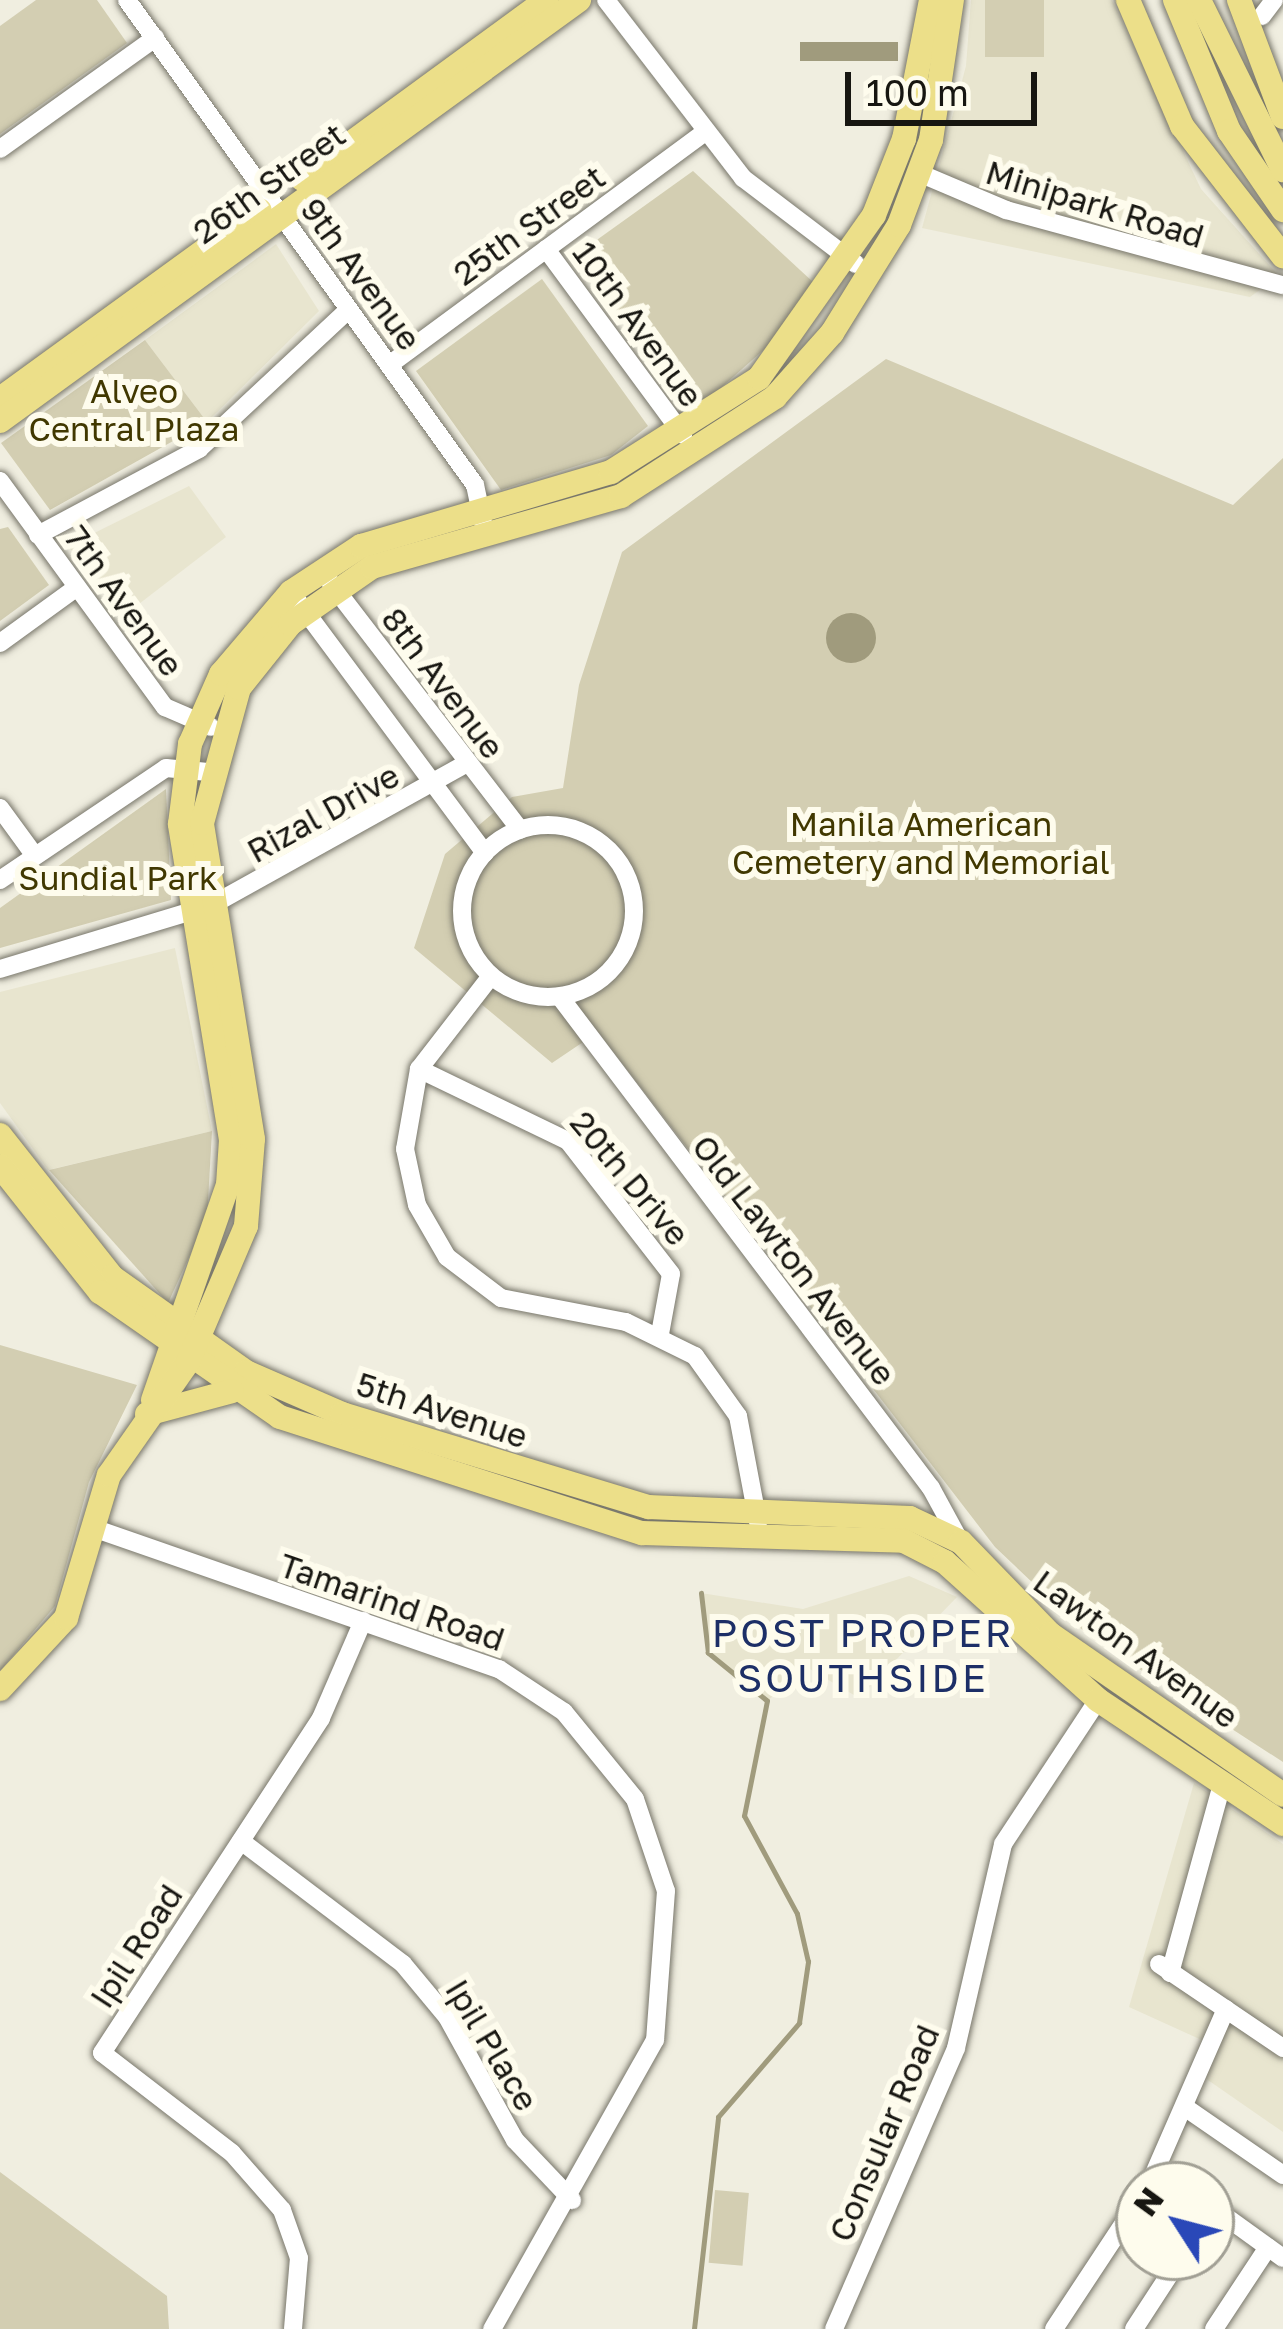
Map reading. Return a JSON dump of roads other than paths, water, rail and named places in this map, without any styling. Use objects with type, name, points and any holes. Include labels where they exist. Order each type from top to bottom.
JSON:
[{"type":"main road","name":"26th Street","points":[[0,422],[547,0]]},
{"type":"main road","name":"26th Street","points":[[0,399],[579,0]]},
{"type":"main road","points":[[0,1689],[66,1618],[91,1534],[183,1346],[222,1220],[231,1139],[201,910],[197,769],[208,726],[298,602],[328,580],[577,486],[683,435],[759,378],[849,261],[904,139],[931,0]]},
{"type":"main road","points":[[482,521],[603,503],[718,442],[808,362],[873,272],[919,173],[952,0]]},
{"type":"main road","points":[[1128,0],[1182,126],[1281,245]]},
{"type":"main road","points":[[1144,0],[1202,129],[1281,245]]},
{"type":"main road","points":[[1175,0],[1229,131],[1283,211]]},
{"type":"main road","points":[[1199,0],[1283,170]]},
{"type":"main road","points":[[1239,0],[1283,117]]},
{"type":"main road","name":"5th Avenue","points":[[0,1135],[98,1263],[232,1391],[334,1438],[601,1522],[674,1537],[897,1516],[953,1552]]},
{"type":"main road","name":"5th Avenue","points":[[0,1166],[82,1273],[183,1346],[342,1414],[587,1491],[758,1526]]},
{"type":"main road","points":[[150,1408],[232,1391]]},
{"type":"main road","name":"Lawton Avenue","points":[[953,1552],[1098,1700],[1283,1824]]},
{"type":"main road","name":"Lawton Avenue","points":[[953,1552],[1050,1634],[1283,1795]]},
{"type":"street","name":"9th Avenue","points":[[128,0],[388,365],[482,521]]},
{"type":"street","points":[[606,0],[704,133],[761,197],[849,261],[873,272]]},
{"type":"street","points":[[0,149],[155,38]]},
{"type":"street","name":"25th Street","points":[[388,365],[704,133]]},
{"type":"street","name":"Minipark Road","points":[[919,173],[1256,286],[1283,285]]},
{"type":"street","points":[[1256,286],[1276,269],[1281,245]]},
{"type":"street","name":"10th Avenue","points":[[546,249],[683,435]]},
{"type":"street","points":[[38,535],[200,449],[348,310]]},
{"type":"street","name":"7th Avenue","points":[[0,482],[165,707],[208,726]]},
{"type":"street","name":"8th Avenue","points":[[328,580],[520,830]]},
{"type":"street","points":[[0,643],[76,587]]},
{"type":"street","name":"8th Avenue","points":[[298,602],[485,853]]},
{"type":"street","name":"Rizal Drive","points":[[0,969],[201,910],[465,764]]},
{"type":"street","points":[[0,880],[166,768],[197,769]]},
{"type":"street","points":[[0,808],[35,856]]},
{"type":"street","points":[[520,830],[588,836],[631,890],[617,962],[560,997],[491,976],[462,916],[485,853],[520,830]]},
{"type":"street","points":[[491,976],[419,1070],[405,1121],[409,1178],[447,1257],[518,1306],[660,1334],[728,1393],[758,1526]]},
{"type":"street","name":"Old Lawton Avenue","points":[[560,997],[953,1552]]},
{"type":"street","name":"20th Drive","points":[[419,1070],[568,1141],[671,1274],[660,1334]]},
{"type":"street","name":"Tamarind Road","points":[[91,1534],[499,1669],[565,1712],[608,1757],[651,1840],[666,1892],[663,2003],[633,2089],[572,2200],[492,2329]]},
{"type":"street","name":"Ipil Road","points":[[293,2329],[299,2258],[282,2210],[232,2153],[102,2053],[321,1718],[363,1621]]},
{"type":"street","name":"Consular Road","points":[[834,2329],[956,2048],[1003,1844],[1098,1700]]},
{"type":"street","points":[[1222,1784],[1164,1968],[1283,2048]]},
{"type":"street","name":"Ipil Place","points":[[242,1841],[403,1964],[447,2017],[515,2140],[572,2200]]},
{"type":"street","points":[[1162,2161],[1226,2008]]},
{"type":"street","points":[[1186,2108],[1283,2175]]},
{"type":"street","points":[[1214,2329],[1276,2252],[1235,2224]]},
{"type":"street","points":[[1054,2329],[1115,2236]]},
{"type":"street","points":[[1133,2329],[1165,2281]]},
{"type":"waterway","points":[[694,2329],[718,2117],[799,2023],[808,1962],[797,1914],[744,1816],[767,1701],[708,1653],[701,1593]]},
{"type":"district","name":"POST PROPER SOUTHSIDE","points":[[863,1656]]},
{"type":"park label","name":"Alveo Central Plaza","points":[[134,410]]},
{"type":"park label","name":"Manila American Cemetery and Memorial","points":[[921,843]]},
{"type":"park label","name":"Sundial Park","points":[[118,878]]}]
